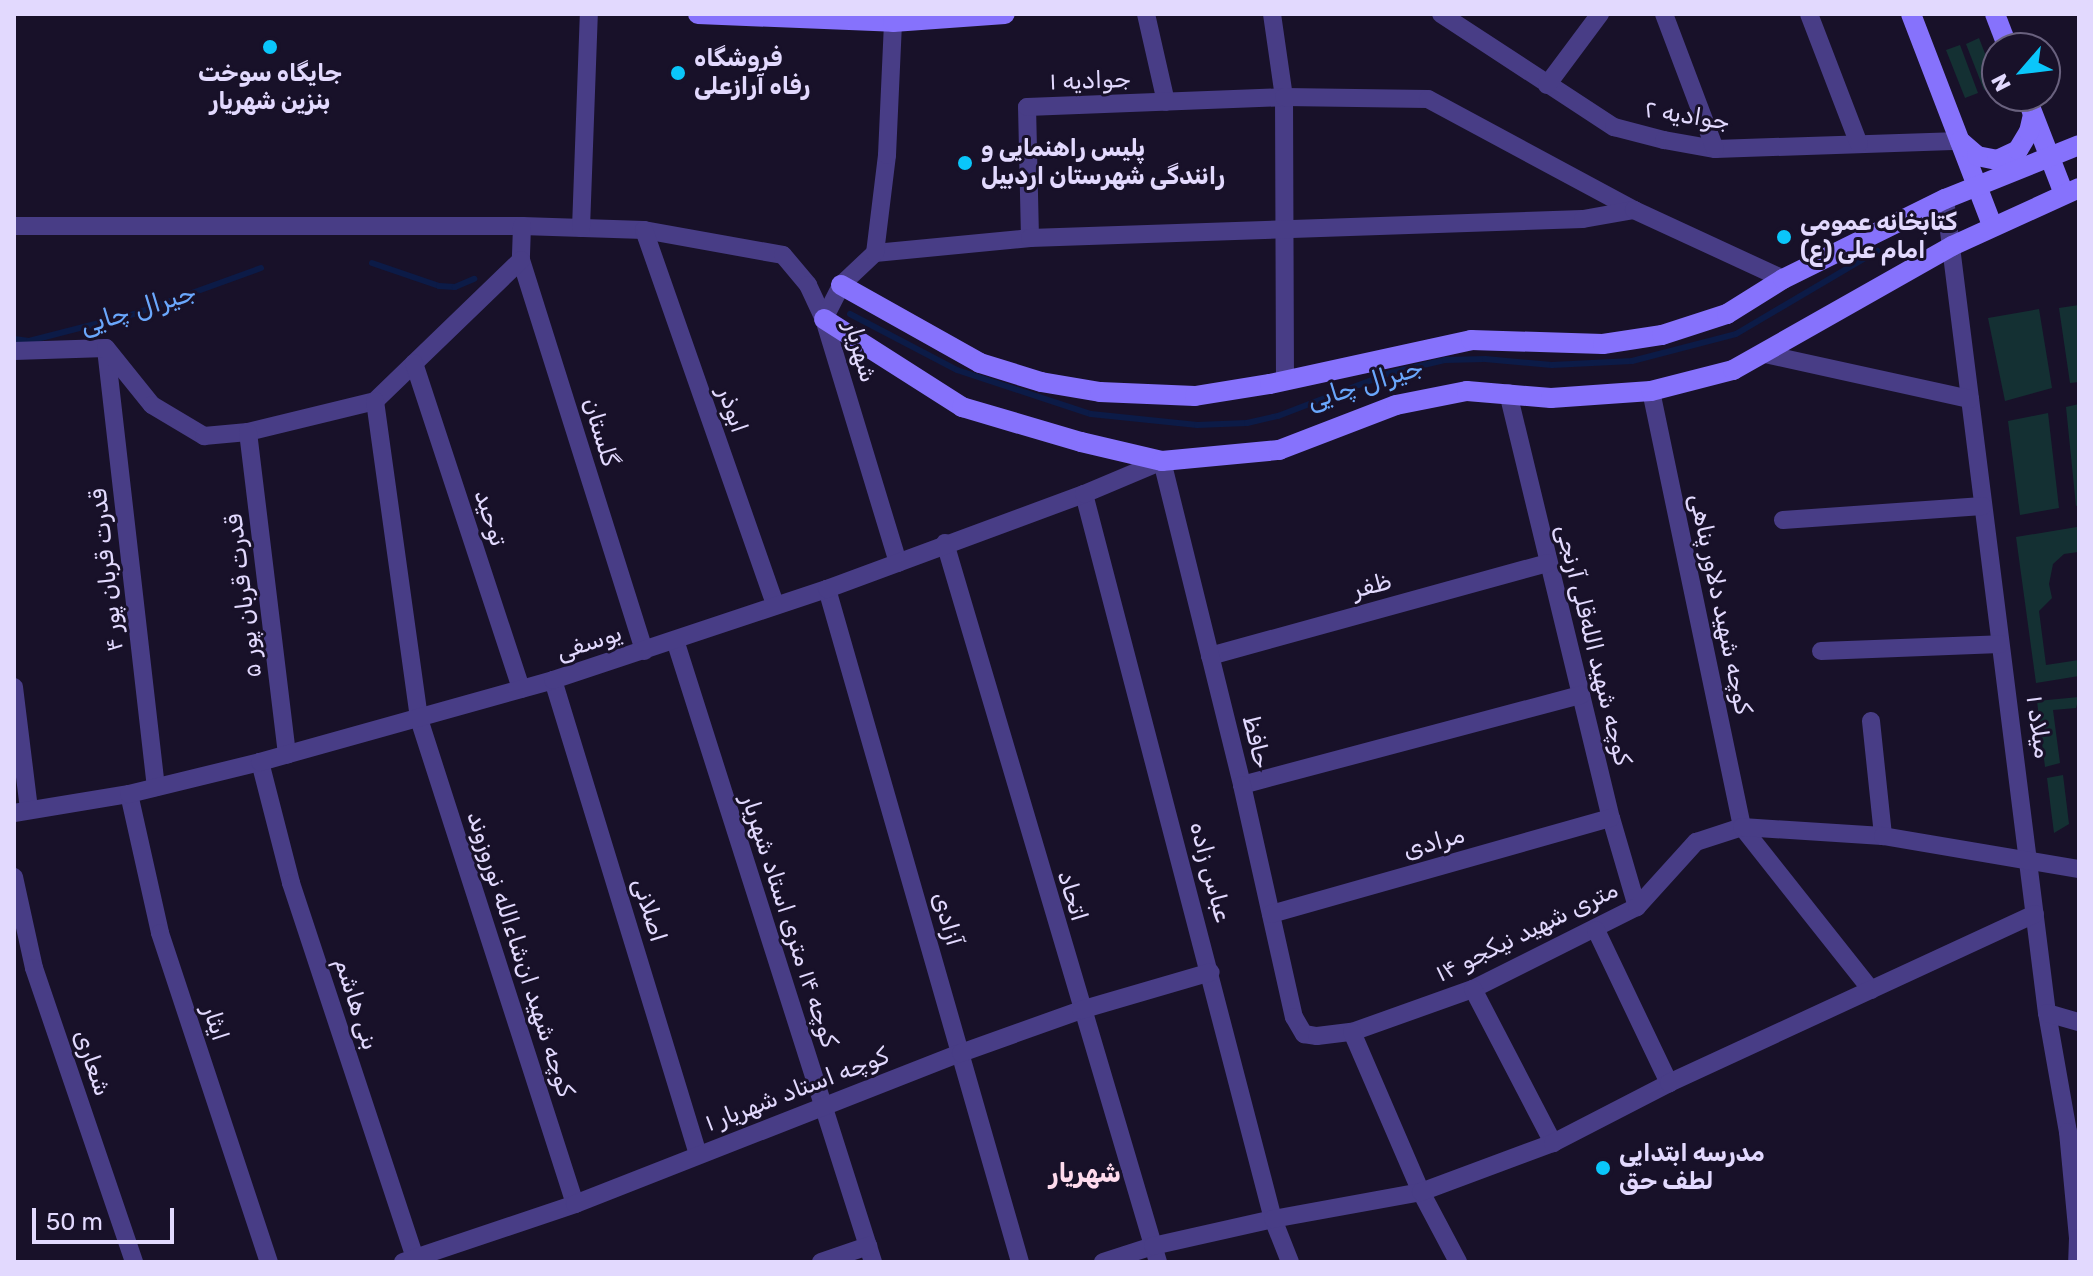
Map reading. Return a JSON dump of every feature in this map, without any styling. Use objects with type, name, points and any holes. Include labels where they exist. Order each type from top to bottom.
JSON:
[{"type":"street","points":[[581,228],[589,14]]},
{"type":"street","points":[[698,14],[893,22],[1005,14]]},
{"type":"street","points":[[1146,14],[1166,102]]},
{"type":"street","points":[[1272,14],[1284,97],[1287,231],[1285,380]]},
{"type":"street","name":"جوادیه ۲","points":[[1441,14],[1614,127],[1715,149],[1960,141]]},
{"type":"street","points":[[1547,85],[1600,14]]},
{"type":"street","points":[[1664,14],[1715,149]]},
{"type":"street","points":[[1809,14],[1859,144]]},
{"type":"street","points":[[1911,14],[1974,186],[1992,225]]},
{"type":"street","points":[[893,22],[887,155],[875,253],[1030,238],[1583,219],[1634,210]]},
{"type":"street","name":"جوادیه ۱","points":[[1030,238],[1027,107],[1284,97],[1428,99],[1634,210],[1783,279]]},
{"type":"street","points":[[1960,141],[1977,156],[1997,160],[2018,150],[2029,132],[2030,112]]},
{"type":"street","points":[[14,226],[522,226],[644,230],[783,255],[808,285],[824,319],[962,407],[1081,442],[1162,461],[1279,450],[1396,405],[1467,391],[1551,398],[1651,391],[1733,370],[1952,246],[2071,191],[2049,157],[2032,112]]},
{"type":"street","points":[[841,285],[980,363],[1041,382],[1100,392],[1195,396],[1471,340],[1603,344],[1662,335],[1727,314],[1783,279],[1945,199],[2079,145]]},
{"type":"street","name":"میلاد ۱","points":[[1945,199],[2047,1013],[2074,1138],[2077,1262]]},
{"type":"street","name":"گلستان","points":[[522,226],[521,260],[644,651]]},
{"type":"street","name":"ابوذر","points":[[644,230],[775,605]]},
{"type":"street","name":"شهریار","points":[[875,253],[841,285],[824,319],[898,563]]},
{"type":"street","points":[[14,351],[106,348],[152,405],[204,436],[248,432],[375,401],[521,260]]},
{"type":"street","name":"قدرت قربان پور ۴","points":[[106,348],[156,787]]},
{"type":"street","points":[[1765,354],[1970,399]]},
{"type":"street","name":"توحید","points":[[414,363],[521,689]]},
{"type":"street","name":"کوچه شهید دلاور پناهی","points":[[1651,391],[1742,827]]},
{"type":"street","name":"کوچه شهید الله‌قلی آرنجی","points":[[1508,393],[1547,563],[1611,818],[1637,907]]},
{"type":"street","name":"کوچه شهید ان‌شاءالله نوروزوند","points":[[375,401],[419,719],[575,1204]]},
{"type":"street","name":"قدرت قربان پور ۵","points":[[248,432],[287,755]]},
{"type":"street","name":"یوسفی","points":[[22,812],[129,794],[260,762],[553,680],[827,589],[1084,494],[1162,461]]},
{"type":"street","name":"حافظ","points":[[1162,461],[1242,785],[1294,1017],[1304,1034]]},
{"type":"street","name":"عباس زاده","points":[[1084,494],[1273,1219],[1290,1262]]},
{"type":"street","points":[[1783,520],[1983,506]]},
{"type":"street","name":"اتحاد","points":[[945,543],[1155,1254]]},
{"type":"street","name":"ظفر","points":[[1210,656],[1547,563]]},
{"type":"street","name":"آزادی","points":[[827,589],[1020,1262]]},
{"type":"street","name":"کوچه ۱۴ متری استاد شهریار","points":[[675,640],[870,1254]]},
{"type":"street","points":[[1821,651],[2000,644]]},
{"type":"street","name":"اصلانی","points":[[553,680],[698,1154]]},
{"type":"street","points":[[14,687],[22,812]]},
{"type":"street","points":[[1242,785],[1581,695]]},
{"type":"street","points":[[1871,721],[1883,836]]},
{"type":"street","name":"بنی هاشم","points":[[260,762],[291,883],[409,1260]]},
{"type":"street","name":"ایثار","points":[[129,794],[160,933],[269,1262]]},
{"type":"street","name":"مرادی","points":[[1271,914],[1611,818]]},
{"type":"street","points":[[1742,827],[1871,990]]},
{"type":"street","name":"۱۴ متری شهید نیکجو","points":[[1304,1034],[1317,1036],[1352,1032],[1473,989],[1637,907],[1696,842],[1742,827],[1883,836],[2079,869]]},
{"type":"street","name":"شعاری","points":[[14,877],[34,968],[134,1262]]},
{"type":"street","points":[[1103,1262],[1155,1254],[1273,1219],[1421,1192],[1553,1143],[1669,1083],[2035,914]]},
{"type":"street","points":[[1596,930],[1669,1083]]},
{"type":"street","name":"کوچه استاد شهریار ۱","points":[[409,1260],[575,1204],[961,1053],[1081,1010],[1211,972]]},
{"type":"street","points":[[1473,989],[1553,1143]]},
{"type":"street","points":[[2047,1013],[2079,1022]]},
{"type":"street","points":[[1352,1032],[1421,1192],[1458,1262]]},
{"type":"street","points":[[821,1262],[870,1254]]},
{"type":"green space","points":[[1979,38],[1981,82],[1966,44]]},
{"type":"green space","points":[[1960,45],[1978,93],[1965,98],[1946,50]]},
{"type":"green space","points":[[2079,305],[2079,382],[2070,383],[2059,308]]},
{"type":"green space","points":[[2039,309],[2052,388],[2005,401],[1988,318]]},
{"type":"green space","points":[[2079,404],[2079,505],[2076,506],[2066,407]]},
{"type":"green space","points":[[2048,413],[2059,508],[2020,515],[2008,421]]},
{"type":"green space","points":[[2077,527],[2078,552],[2064,554],[2053,564],[2049,584],[2052,598],[2039,611],[2046,665],[2079,660],[2079,676],[2036,683],[2016,537]]},
{"type":"green space","points":[[2079,697],[2076,708],[2053,710],[2060,763],[2045,767],[2037,701]]},
{"type":"green space","points":[[2063,775],[2069,824],[2054,833],[2047,778]]},
{"type":"waterway","name":"جیرال چایی","points":[[850,314],[957,370],[1091,414],[1197,425],[1247,423],[1278,416],[1390,373],[1445,360],[1485,359],[1552,365],[1632,361],[1736,334],[1877,251]]},
{"type":"waterway","name":"جیرال چایی","points":[[372,263],[439,286],[455,287],[474,279]]},
{"type":"waterway","name":"جیرال چایی","points":[[14,339],[29,341],[134,314],[261,268]]},
{"type":"place","name":"جایگاه سوخت بنزین شهریار","points":[[270,47]]},
{"type":"place","name":"فروشگاه رفاه آرازعلی","points":[[678,73]]},
{"type":"place","name":"پلیس راهنمایی و رانندگی شهرستان اردبیل","points":[[965,163]]},
{"type":"place","name":"کتابخانه عمومی امام علی (ع)","points":[[1784,237]]},
{"type":"place","name":"مدرسه ابتدایی لطف حق","points":[[1603,1168]]},
{"type":"district","name":"شهریار","points":[[1085,1174]]}]
